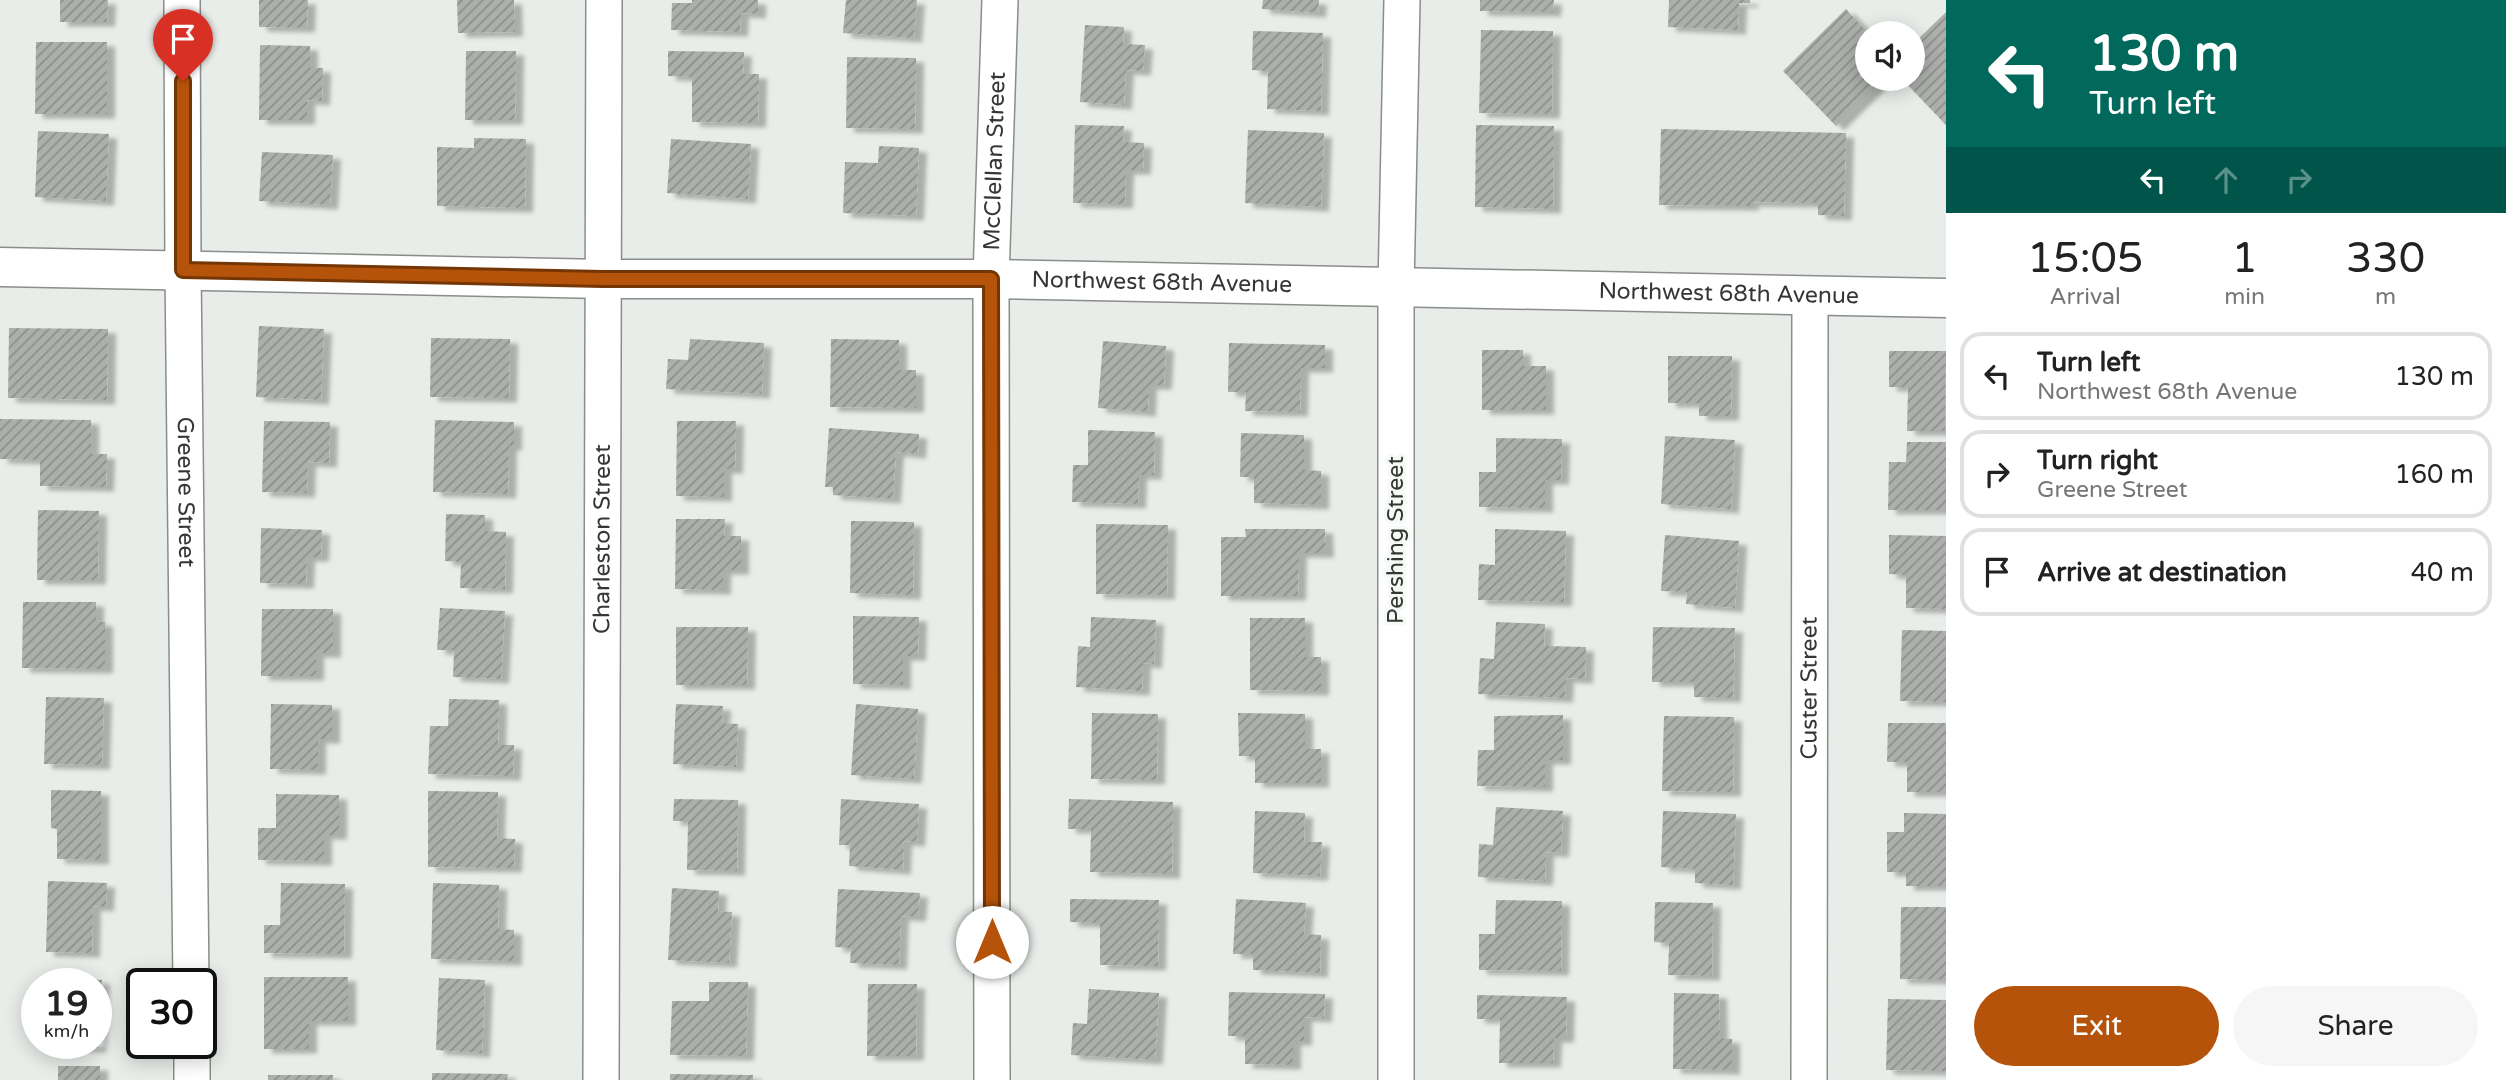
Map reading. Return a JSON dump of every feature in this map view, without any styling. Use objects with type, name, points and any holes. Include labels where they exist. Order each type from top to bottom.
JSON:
[{"type":"street","name":"Greene Street","points":[[183,0],[183,270],[191,968]]},
{"type":"street","name":"Charleston Street","points":[[601,1080],[604,0]]},
{"type":"street","name":"McClellan Street","points":[[992,1080],[991,279],[1000,0]]},
{"type":"street","name":"Pershing Street","points":[[1396,1080],[1396,288],[1402,0]]},
{"type":"street","name":"Northwest 68th Avenue","points":[[0,267],[603,279],[991,279],[1946,298]]},
{"type":"street","name":"Custer Street","points":[[1809,1080],[1810,295]]},
{"type":"street","points":[[192,1059],[192,1080]]},
{"type":"building","points":[[60,0],[108,0],[107,22],[60,22]]},
{"type":"building","points":[[259,0],[308,0],[307,28],[259,27]]},
{"type":"building","points":[[457,0],[514,0],[515,32],[458,33]]},
{"type":"building","points":[[692,0],[758,0],[758,14],[741,13],[740,32],[671,30],[672,3],[692,3]]},
{"type":"building","points":[[846,0],[917,0],[914,38],[843,33]]},
{"type":"building","points":[[1263,0],[1319,0],[1318,13],[1262,9]]},
{"type":"building","points":[[1480,0],[1554,0],[1553,12],[1480,11]]},
{"type":"building","points":[[1669,0],[1750,0],[1750,3],[1739,3],[1738,30],[1668,27]]},
{"type":"building","points":[[1846,9],[1857,21],[1855,91],[1872,91],[1836,126],[1783,71]]},
{"type":"building","points":[[1946,12],[1946,125],[1913,91],[1925,91],[1925,32]]},
{"type":"building","points":[[1085,25],[1124,27],[1123,44],[1145,45],[1143,71],[1126,70],[1124,105],[1080,102]]},
{"type":"building","points":[[1481,30],[1553,31],[1552,114],[1479,113]]},
{"type":"building","points":[[1253,31],[1323,33],[1321,111],[1267,109],[1268,71],[1252,70]]},
{"type":"building","points":[[36,42],[107,42],[107,114],[35,114]]},
{"type":"building","points":[[260,45],[310,46],[310,68],[323,68],[322,101],[307,100],[307,120],[259,120]]},
{"type":"building","points":[[466,51],[516,51],[515,120],[465,120]]},
{"type":"building","points":[[668,51],[744,52],[743,74],[759,74],[758,123],[692,122],[692,77],[668,76]]},
{"type":"building","points":[[847,57],[916,58],[915,129],[846,128]]},
{"type":"building","points":[[1075,125],[1124,126],[1123,142],[1144,143],[1143,170],[1126,170],[1125,204],[1073,203]]},
{"type":"building","points":[[1476,125],[1554,126],[1553,209],[1475,207]]},
{"type":"building","points":[[1661,129],[1846,133],[1844,216],[1818,215],[1818,203],[1751,202],[1751,206],[1659,205]]},
{"type":"building","points":[[1248,130],[1324,133],[1321,207],[1245,203]]},
{"type":"building","points":[[38,131],[109,134],[106,201],[35,197]]},
{"type":"building","points":[[474,138],[526,139],[525,208],[437,206],[437,147],[474,148]]},
{"type":"building","points":[[671,139],[751,144],[748,199],[667,193]]},
{"type":"building","points":[[879,146],[919,148],[916,216],[843,213],[845,162],[878,163]]},
{"type":"building","points":[[262,152],[333,155],[330,205],[259,201]]},
{"type":"building","points":[[259,326],[324,329],[321,400],[256,397]]},
{"type":"building","points":[[9,328],[108,329],[107,400],[8,398]]},
{"type":"building","points":[[431,338],[510,339],[509,398],[430,397]]},
{"type":"building","points":[[690,339],[764,343],[762,394],[666,389],[668,359],[688,360]]},
{"type":"building","points":[[831,339],[899,340],[899,370],[916,370],[916,408],[830,407]]},
{"type":"building","points":[[1103,341],[1166,346],[1164,385],[1149,385],[1148,412],[1098,408]]},
{"type":"building","points":[[1229,343],[1325,345],[1325,368],[1301,368],[1300,412],[1245,411],[1246,392],[1228,392]]},
{"type":"building","points":[[1482,350],[1523,350],[1523,366],[1546,366],[1546,410],[1482,410]]},
{"type":"building","points":[[1889,351],[1946,351],[1945,431],[1907,431],[1908,387],[1889,387]]},
{"type":"building","points":[[1668,356],[1732,356],[1731,416],[1699,416],[1699,403],[1668,403]]},
{"type":"building","points":[[0,419],[91,420],[91,454],[107,454],[106,487],[40,486],[40,460],[0,459]]},
{"type":"building","points":[[435,420],[514,422],[514,446],[509,446],[508,494],[433,492]]},
{"type":"building","points":[[264,421],[330,422],[329,463],[308,462],[307,493],[262,492]]},
{"type":"building","points":[[677,421],[736,421],[735,469],[724,469],[724,497],[676,496]]},
{"type":"building","points":[[829,428],[919,434],[918,454],[896,452],[893,499],[833,495],[833,487],[825,487]]},
{"type":"building","points":[[1088,430],[1155,432],[1154,475],[1139,475],[1138,504],[1072,502],[1073,465],[1088,465]]},
{"type":"building","points":[[1241,433],[1304,435],[1304,470],[1321,471],[1321,505],[1254,503],[1254,477],[1240,477]]},
{"type":"building","points":[[1665,436],[1735,440],[1731,509],[1661,504]]},
{"type":"building","points":[[1496,438],[1562,439],[1561,480],[1545,480],[1545,508],[1479,507],[1479,472],[1496,472]]},
{"type":"building","points":[[1907,442],[1946,442],[1946,510],[1888,510],[1889,462],[1906,462]]},
{"type":"building","points":[[38,510],[99,511],[98,580],[37,580]]},
{"type":"building","points":[[446,514],[485,515],[485,531],[506,532],[505,589],[460,588],[461,562],[445,561]]},
{"type":"building","points":[[676,519],[725,519],[724,536],[741,536],[741,570],[723,570],[723,590],[675,589]]},
{"type":"building","points":[[851,521],[914,522],[913,595],[850,593]]},
{"type":"building","points":[[1096,524],[1168,525],[1167,595],[1096,594]]},
{"type":"building","points":[[261,528],[322,530],[321,557],[307,557],[306,584],[260,583]]},
{"type":"building","points":[[1245,529],[1325,529],[1326,553],[1299,553],[1298,596],[1221,596],[1221,537],[1246,537]]},
{"type":"building","points":[[1495,529],[1566,531],[1564,602],[1478,600],[1479,564],[1495,565]]},
{"type":"building","points":[[1665,535],[1739,541],[1735,608],[1686,604],[1687,592],[1661,591]]},
{"type":"building","points":[[1889,535],[1946,536],[1946,609],[1906,608],[1906,575],[1889,574]]},
{"type":"building","points":[[23,602],[96,602],[96,621],[105,622],[105,669],[22,668]]},
{"type":"building","points":[[440,608],[505,611],[501,679],[453,677],[454,650],[437,650]]},
{"type":"building","points":[[262,609],[333,609],[333,653],[316,653],[316,676],[261,676]]},
{"type":"building","points":[[853,616],[919,617],[918,656],[903,656],[903,685],[853,684]]},
{"type":"building","points":[[1091,617],[1156,620],[1154,664],[1143,663],[1142,691],[1076,687],[1078,646],[1090,647]]},
{"type":"building","points":[[1250,618],[1305,618],[1305,657],[1321,657],[1321,691],[1250,690]]},
{"type":"building","points":[[1496,622],[1545,624],[1544,646],[1586,647],[1585,679],[1566,678],[1565,698],[1478,694],[1480,658],[1494,659]]},
{"type":"building","points":[[676,627],[748,627],[747,685],[676,685]]},
{"type":"building","points":[[1653,627],[1735,628],[1733,698],[1694,697],[1694,682],[1652,682]]},
{"type":"building","points":[[1902,630],[1946,631],[1946,702],[1900,701]]},
{"type":"building","points":[[46,697],[104,698],[102,765],[44,764]]},
{"type":"building","points":[[449,699],[499,700],[498,745],[514,745],[513,776],[428,774],[430,726],[448,726]]},
{"type":"building","points":[[271,704],[332,705],[332,739],[318,739],[318,770],[270,769]]},
{"type":"building","points":[[676,704],[723,706],[722,723],[738,724],[736,767],[673,764]]},
{"type":"building","points":[[856,704],[918,709],[914,779],[851,775]]},
{"type":"building","points":[[1092,713],[1158,714],[1157,780],[1091,779]]},
{"type":"building","points":[[1238,713],[1305,714],[1305,749],[1321,749],[1321,783],[1255,783],[1255,756],[1239,756]]},
{"type":"building","points":[[1563,715],[1563,760],[1545,760],[1545,787],[1477,786],[1478,750],[1494,750],[1494,716]]},
{"type":"building","points":[[1664,716],[1734,717],[1733,792],[1662,791]]},
{"type":"building","points":[[1888,723],[1946,723],[1946,792],[1907,792],[1907,762],[1887,762]]},
{"type":"building","points":[[51,790],[101,791],[101,860],[57,859],[57,829],[51,828]]},
{"type":"building","points":[[428,791],[498,792],[497,838],[515,839],[514,868],[428,867]]},
{"type":"building","points":[[276,794],[339,795],[339,835],[324,835],[324,861],[258,860],[258,828],[276,828]]},
{"type":"building","points":[[674,799],[738,800],[737,871],[687,870],[688,821],[673,821]]},
{"type":"building","points":[[841,799],[919,804],[917,842],[904,841],[903,870],[849,866],[850,845],[839,845]]},
{"type":"building","points":[[1069,799],[1173,802],[1172,874],[1090,872],[1091,829],[1068,829]]},
{"type":"building","points":[[1496,807],[1563,811],[1561,853],[1546,852],[1545,881],[1478,877],[1479,844],[1493,845]]},
{"type":"building","points":[[1255,811],[1305,813],[1304,842],[1322,842],[1320,876],[1253,873]]},
{"type":"building","points":[[1663,811],[1736,814],[1733,885],[1695,883],[1695,869],[1661,867]]},
{"type":"building","points":[[1904,813],[1946,814],[1946,886],[1906,886],[1906,872],[1887,872],[1887,832],[1904,832]]},
{"type":"building","points":[[48,881],[107,883],[106,907],[93,906],[92,953],[46,952]]},
{"type":"building","points":[[281,883],[345,884],[344,954],[264,953],[264,925],[280,925]]},
{"type":"building","points":[[433,883],[499,885],[498,929],[514,930],[514,961],[431,959]]},
{"type":"building","points":[[672,888],[719,891],[718,911],[732,912],[729,963],[668,960]]},
{"type":"building","points":[[838,889],[920,893],[918,917],[901,916],[899,965],[850,963],[851,948],[835,947]]},
{"type":"building","points":[[1070,899],[1159,900],[1158,966],[1100,965],[1100,923],[1070,922]]},
{"type":"building","points":[[1236,899],[1306,903],[1304,934],[1321,935],[1320,973],[1253,970],[1253,954],[1233,954]]},
{"type":"building","points":[[1496,900],[1562,901],[1561,971],[1479,970],[1479,934],[1495,934]]},
{"type":"building","points":[[1655,902],[1713,903],[1712,976],[1668,975],[1669,943],[1654,942]]},
{"type":"building","points":[[1901,907],[1946,907],[1946,980],[1900,979]]},
{"type":"building","points":[[264,977],[348,977],[348,1021],[309,1021],[309,1049],[264,1049]]},
{"type":"building","points":[[439,978],[485,980],[482,1053],[436,1050]]},
{"type":"building","points":[[709,982],[748,982],[746,1056],[670,1055],[672,1001],[709,1001]]},
{"type":"building","points":[[868,984],[917,984],[916,1056],[867,1056]]},
{"type":"building","points":[[1089,989],[1159,993],[1155,1060],[1071,1055],[1073,1023],[1087,1024]]},
{"type":"building","points":[[1229,992],[1325,994],[1324,1018],[1304,1017],[1304,1041],[1293,1041],[1293,1065],[1245,1064],[1245,1036],[1228,1036]]},
{"type":"building","points":[[1674,993],[1719,994],[1720,1038],[1732,1039],[1732,1070],[1673,1069]]},
{"type":"building","points":[[1477,995],[1567,997],[1566,1038],[1554,1038],[1553,1063],[1499,1063],[1500,1019],[1477,1019]]},
{"type":"building","points":[[1888,999],[1946,1000],[1946,1071],[1886,1070]]},
{"type":"building","points":[[58,1066],[100,1066],[100,1080],[58,1080]]},
{"type":"building","points":[[432,1073],[508,1074],[507,1080],[432,1080]]},
{"type":"building","points":[[670,1074],[753,1075],[753,1080],[670,1080]]},
{"type":"building","points":[[268,1075],[333,1075],[333,1080],[268,1080]]},
{"type":"route","points":[[183,81],[183,270],[603,279],[991,279],[992,942]]}]
